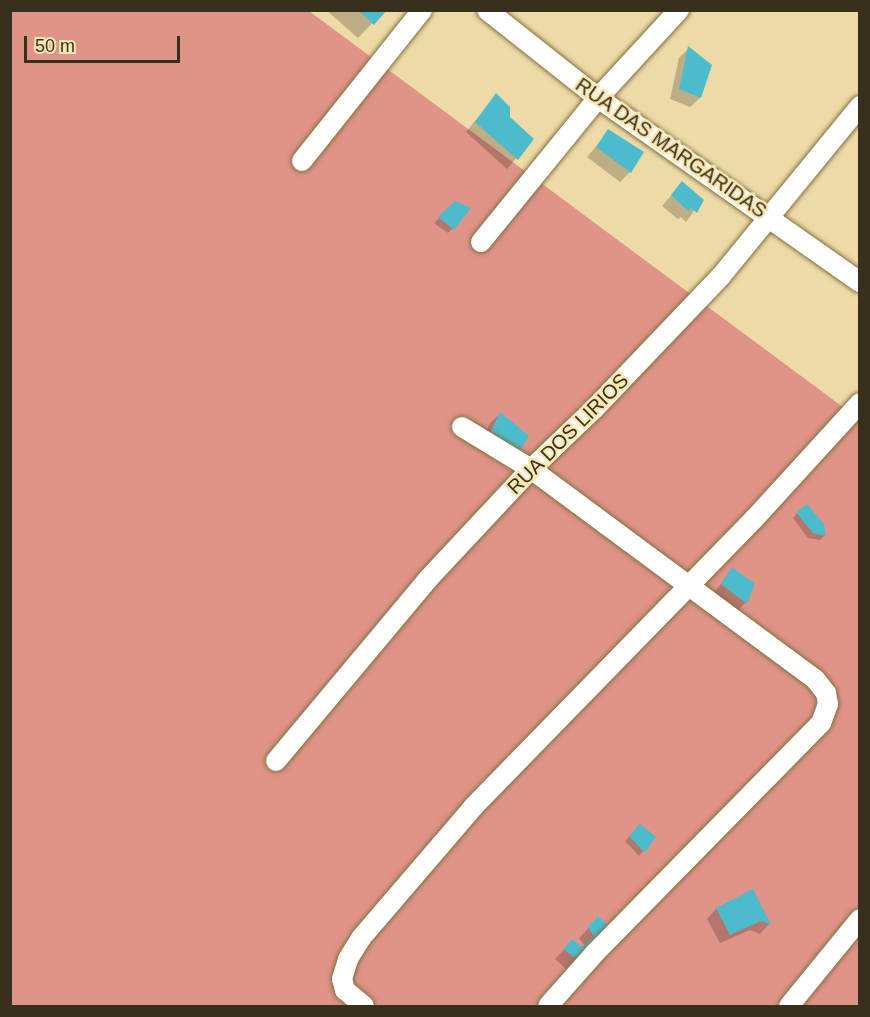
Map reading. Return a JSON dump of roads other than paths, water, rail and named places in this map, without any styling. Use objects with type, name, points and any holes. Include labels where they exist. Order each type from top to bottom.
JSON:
[{"type":"street","points":[[302,161],[422,10]]},
{"type":"street","name":"RUA DAS MARGARIDAS","points":[[487,10],[598,98],[860,282]]},
{"type":"street","points":[[481,242],[598,98],[679,10]]},
{"type":"street","name":"RUA DOS LIRIOS","points":[[276,761],[428,579],[531,469],[677,324],[721,276],[860,106]]},
{"type":"street","points":[[364,1006],[345,990],[342,979],[348,959],[361,938],[474,806],[754,519],[860,403]]},
{"type":"street","points":[[462,427],[531,469],[815,679],[826,693],[827,711],[821,723],[594,954],[548,1006]]},
{"type":"street","points":[[789,1006],[860,918]]}]
